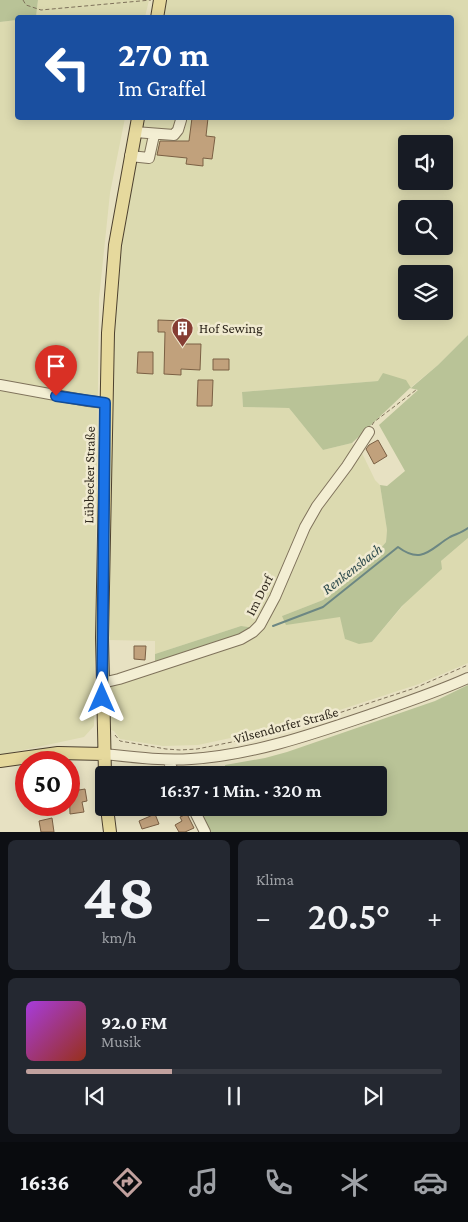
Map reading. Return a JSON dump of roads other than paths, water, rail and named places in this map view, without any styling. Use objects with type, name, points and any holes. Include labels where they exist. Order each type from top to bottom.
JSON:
[{"type":"main road","points":[[158,15],[160,0]]},
{"type":"main road","name":"Lübbecker Straße","points":[[105,766],[102,683],[105,403],[108,333],[115,245],[138,120]]},
{"type":"main road","points":[[0,761],[58,753],[104,754]]},
{"type":"main road","points":[[109,816],[110,832]]},
{"type":"street","points":[[135,132],[177,134],[181,120]]},
{"type":"street","points":[[130,156],[148,158],[154,134]]},
{"type":"street","points":[[0,384],[40,393],[105,403]]},
{"type":"street","name":"Im Dorf","points":[[102,683],[241,639],[256,628],[267,614],[305,527],[348,466],[369,432]]},
{"type":"street","name":"Vilsendorfer Straße","points":[[104,754],[168,760],[211,757],[292,740],[429,694],[468,678]]},
{"type":"street","points":[[168,760],[170,766]]},
{"type":"street","points":[[197,816],[205,832]]},
{"type":"waterway","name":"Renkensbach","points":[[273,626],[323,607],[398,547],[413,555],[420,555],[468,528]]},
{"type":"place","name":"Hof Sewing","points":[[183,347]]}]
